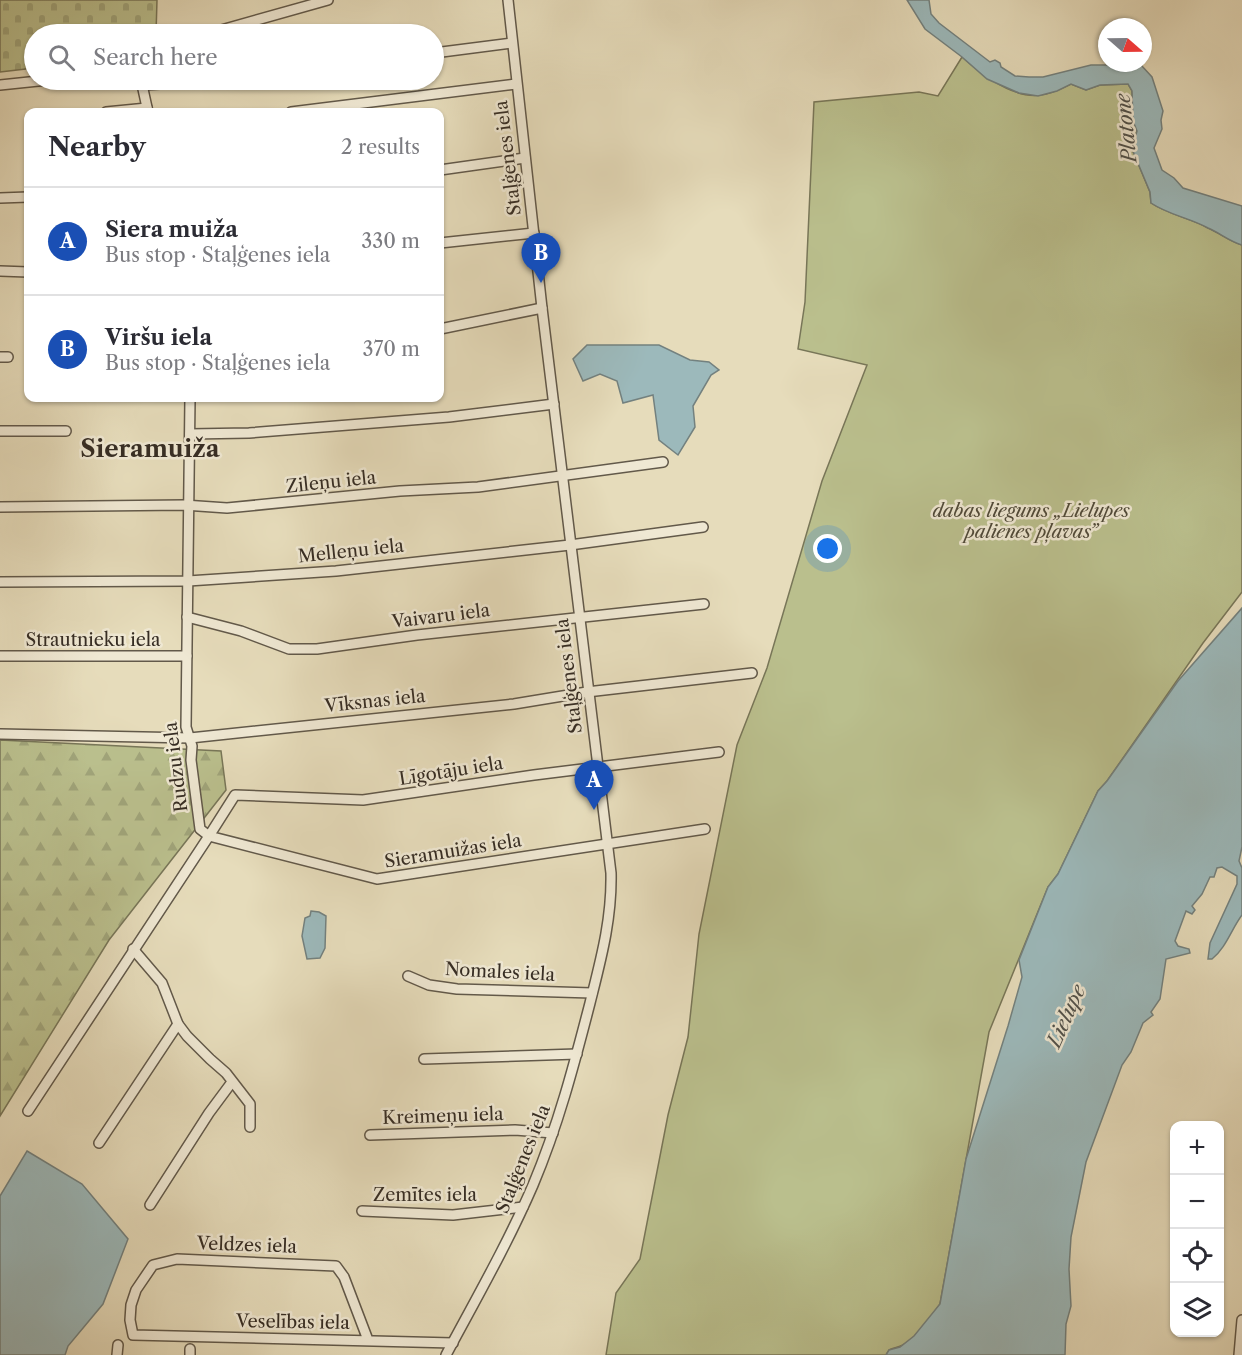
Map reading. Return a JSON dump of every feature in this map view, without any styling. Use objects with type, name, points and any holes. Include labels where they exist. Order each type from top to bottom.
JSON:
[{"type":"street","points":[[243,24],[328,0]]},
{"type":"street","name":"Staļģenes iela","points":[[446,1355],[523,1207],[553,1133],[569,1086],[612,901],[507,0]]},
{"type":"street","points":[[444,52],[512,44]]},
{"type":"street","points":[[0,85],[24,82]]},
{"type":"street","points":[[323,108],[516,84]]},
{"type":"street","points":[[144,90],[148,108]]},
{"type":"street","points":[[444,169],[525,158]]},
{"type":"street","points":[[0,198],[24,197]]},
{"type":"street","points":[[444,243],[534,233]]},
{"type":"street","points":[[0,271],[24,272]]},
{"type":"street","points":[[444,328],[542,308]]},
{"type":"street","name":"Rudzu iela","points":[[190,402],[186,727],[192,746],[191,760],[200,829],[209,836]]},
{"type":"street","points":[[190,434],[249,433],[449,417],[554,404]]},
{"type":"street","points":[[0,431],[66,431]]},
{"type":"street","name":"Zileņu iela","points":[[0,507],[189,506],[227,508],[400,491],[478,487],[663,462]]},
{"type":"street","name":"Melleņu iela","points":[[0,582],[188,581],[336,571],[570,545],[703,526]]},
{"type":"street","name":"Vaivaru iela","points":[[187,617],[241,632],[289,649],[317,649],[417,635],[704,604]]},
{"type":"street","name":"Strautnieku iela","points":[[0,656],[187,656]]},
{"type":"street","name":"Vīksnas iela","points":[[0,734],[189,738],[514,704],[587,692],[752,673]]},
{"type":"street","name":"Līgotāju iela","points":[[209,836],[235,795],[363,800],[596,766],[719,752]]},
{"type":"street","name":"Sieramuižas iela","points":[[209,836],[377,879],[705,829]]},
{"type":"street","points":[[28,1111],[209,836]]},
{"type":"street","points":[[133,949],[162,983],[178,1024],[195,1046],[226,1073],[250,1104],[250,1127]]},
{"type":"street","name":"Nomales iela","points":[[408,976],[429,985],[457,989],[592,993]]},
{"type":"street","points":[[99,1143],[178,1024]]},
{"type":"street","points":[[424,1059],[577,1054]]},
{"type":"street","points":[[150,1205],[232,1082]]},
{"type":"street","name":"Kreimeņu iela","points":[[370,1135],[515,1130],[553,1133]]},
{"type":"street","name":"Zemītes iela","points":[[362,1211],[453,1215],[523,1207]]},
{"type":"street","name":"Veldzes iela","points":[[133,1335],[130,1320],[131,1305],[136,1290],[153,1265],[177,1259],[193,1259],[336,1266],[344,1277],[368,1340]]},
{"type":"street","points":[[1239,1355],[1242,1320]]},
{"type":"street","name":"Veselības iela","points":[[133,1335],[453,1343]]},
{"type":"green space","points":[[0,0],[157,0],[156,24],[24,24],[24,69],[0,72]]},
{"type":"green space","name":"dabas liegums „Lielupes palienes pļavas”","points":[[962,57],[998,84],[1029,95],[1048,94],[1071,84],[1086,90],[1100,85],[1128,84],[1132,91],[1133,121],[1137,131],[1132,149],[1150,192],[1151,203],[1242,245],[1242,592],[1098,791],[1058,874],[1048,887],[989,1032],[940,1304],[923,1326],[909,1341],[889,1350],[886,1355],[606,1355],[616,1293],[640,1259],[668,1115],[688,1037],[699,934],[737,745],[767,668],[822,481],[867,365],[798,349],[805,302],[814,102],[919,92],[938,96]]},
{"type":"green space","points":[[0,740],[221,751],[226,790],[109,940],[0,1116]]},
{"type":"water","points":[[907,0],[929,0],[931,14],[939,23],[990,62],[995,60],[1015,76],[1043,77],[1091,65],[1098,65],[1098,72],[1147,72],[1152,77],[1163,111],[1162,129],[1154,148],[1162,170],[1183,188],[1242,206],[1242,245],[1151,203],[1150,192],[1132,149],[1137,131],[1133,121],[1132,91],[1128,84],[1100,85],[1086,90],[1071,84],[1038,96],[1019,93],[987,79],[925,29]]},
{"type":"water","points":[[587,345],[659,345],[690,360],[709,362],[719,370],[711,375],[693,406],[695,427],[678,455],[659,440],[653,395],[623,403],[617,381],[600,374],[583,381],[573,359]]},
{"type":"water","name":"Lielupe","points":[[1242,608],[1242,847],[1239,861],[1242,868],[1242,915],[1221,949],[1212,959],[1208,959],[1210,943],[1237,884],[1237,876],[1222,867],[1217,868],[1214,877],[1210,877],[1202,894],[1192,906],[1195,910],[1192,914],[1186,911],[1175,941],[1178,946],[1189,949],[1190,953],[1166,959],[1160,999],[1151,1012],[1153,1015],[1143,1023],[1131,1052],[1122,1065],[1086,1162],[1071,1237],[1069,1269],[1071,1306],[1066,1324],[1065,1355],[886,1355],[889,1350],[900,1347],[914,1336],[940,1304],[966,1159],[1022,977],[1019,960],[1048,887],[1058,874],[1098,791],[1178,681]]},
{"type":"water","points":[[311,911],[326,916],[325,948],[320,958],[307,959],[302,936],[305,918],[310,916]]},
{"type":"water","points":[[27,1151],[82,1184],[128,1239],[103,1304],[68,1346],[65,1355],[0,1355],[0,1196]]},
{"type":"place","name":"Viršu iela","points":[[541,283]]},
{"type":"place","name":"Siera muiža","points":[[594,810]]},
{"type":"district","name":"Sieramuiža","points":[[150,449]]},
{"type":"water label","name":"Platone","points":[[1126,128]]}]
